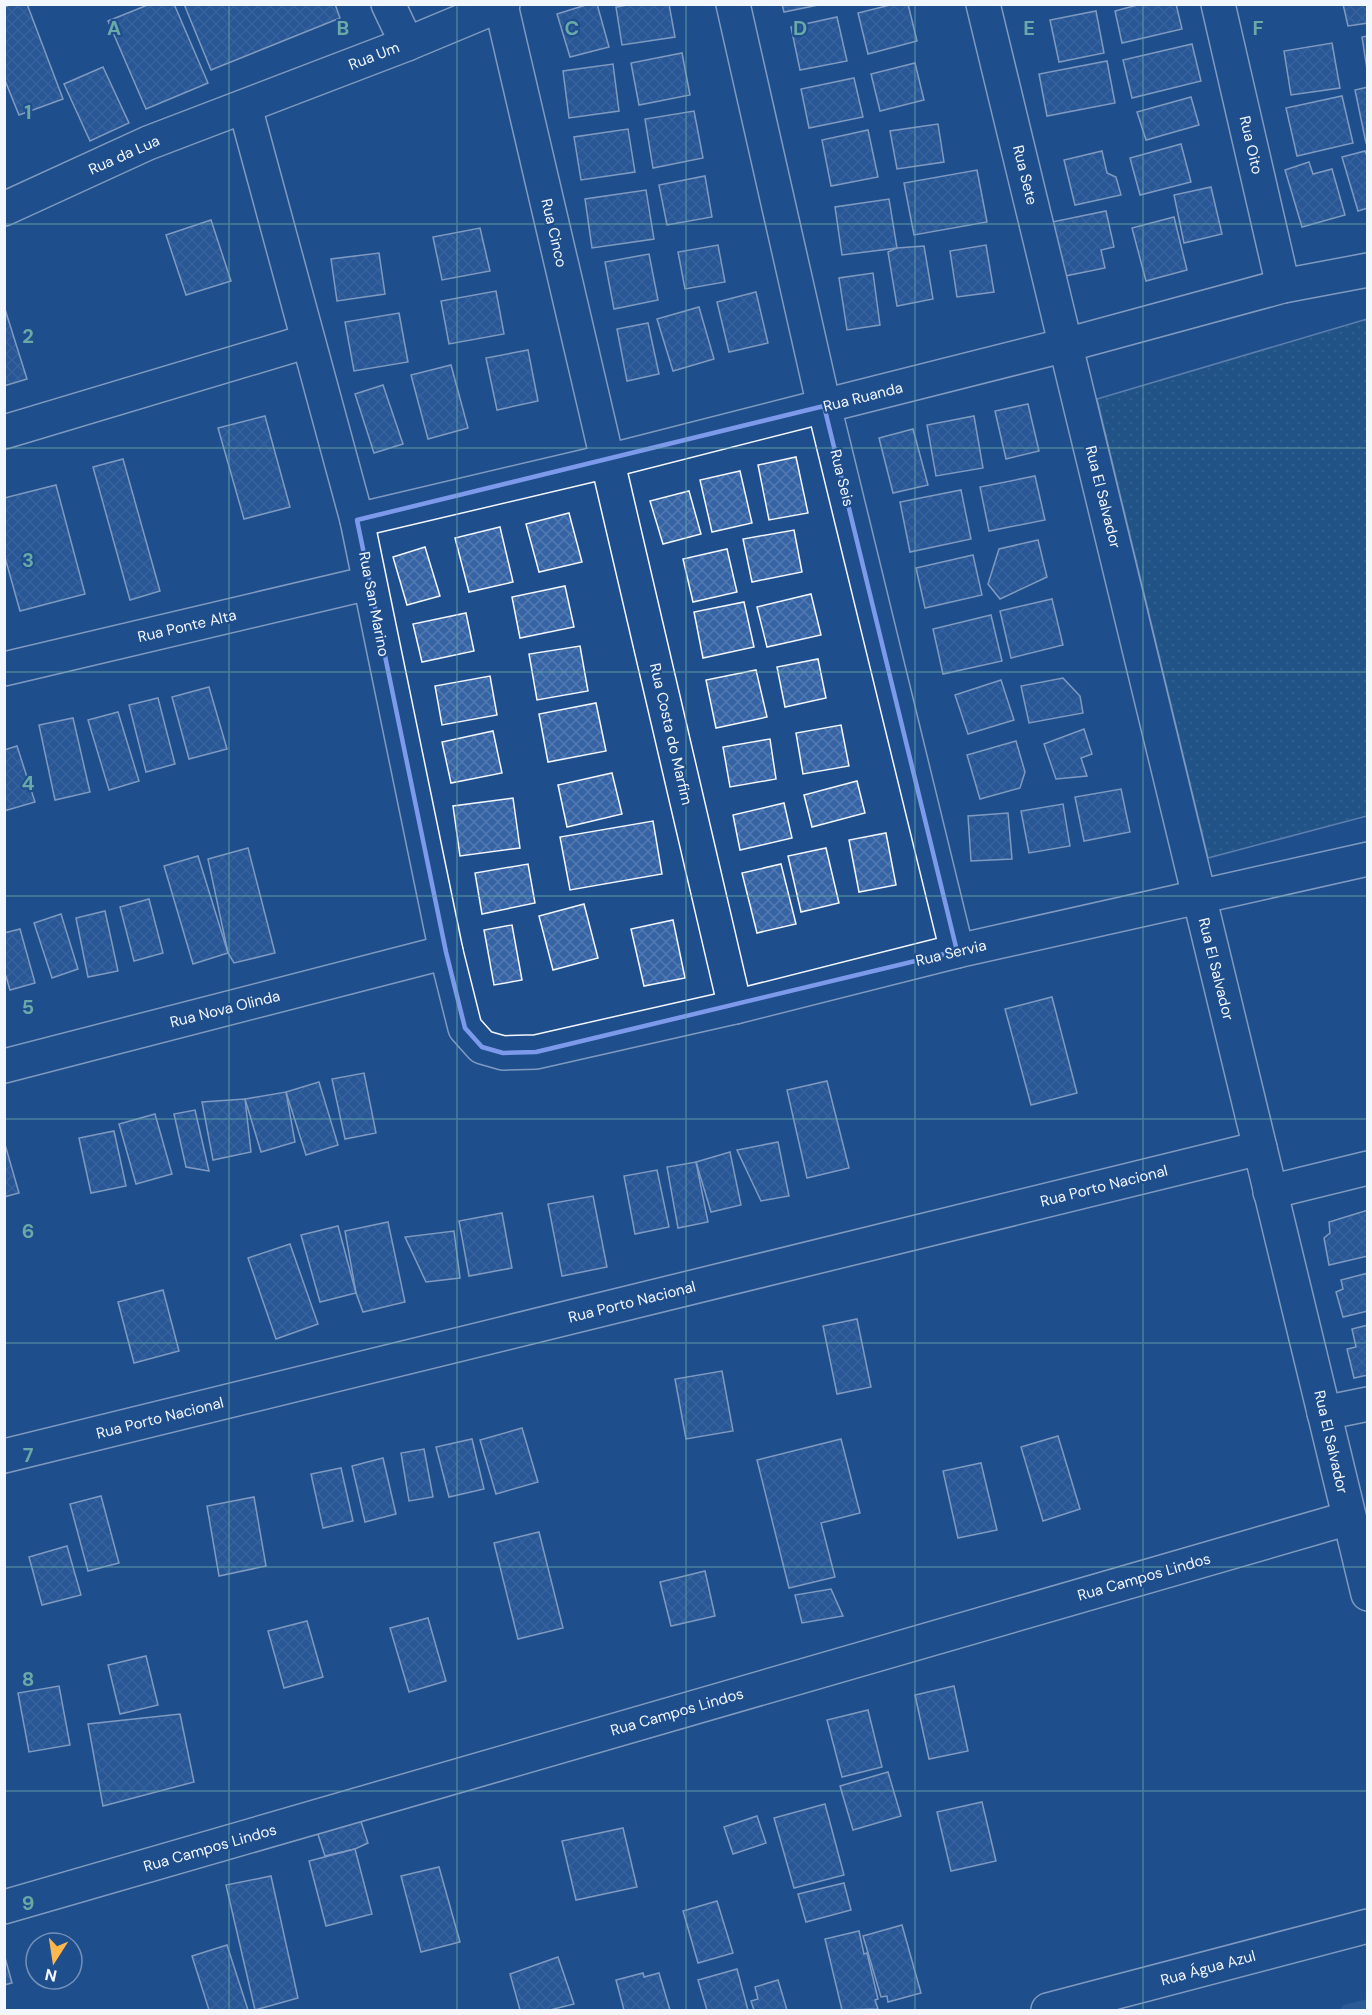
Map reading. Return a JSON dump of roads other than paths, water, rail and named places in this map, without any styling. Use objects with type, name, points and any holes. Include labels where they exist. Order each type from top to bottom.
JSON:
[{"type":"street","points":[[388,4],[407,44]]},
{"type":"street","name":"Rua Seis","points":[[733,4],[824,406],[957,951]]},
{"type":"street","name":"Rua Sete","points":[[983,4],[1066,345]]},
{"type":"street","name":"Rua Oito","points":[[1218,4],[1283,286]]},
{"type":"street","name":"Rua Um","points":[[245,107],[502,5]]},
{"type":"street","name":"Rua Cinco","points":[[502,5],[608,461]]},
{"type":"street","name":"Rua da Lua","points":[[4,209],[148,143],[245,107]]},
{"type":"street","name":"Rua San Marino","points":[[245,107],[357,519],[446,952],[465,1028],[482,1047],[503,1053],[536,1052]]},
{"type":"street","name":"Rua Ruanda","points":[[357,519],[608,461],[1066,345],[1283,286],[1368,270]]},
{"type":"street","points":[[4,432],[308,341]]},
{"type":"street","name":"Rua El Salvador","points":[[1066,345],[1368,1594]]},
{"type":"street","name":"Rua Costa do Marfim","points":[[608,461],[735,1006]]},
{"type":"street","name":"Rua Ponte Alta","points":[[4,669],[369,583]]},
{"type":"street","name":"Rua Servia","points":[[536,1052],[957,951],[1368,859]]},
{"type":"street","name":"Rua Nova Olinda","points":[[4,1066],[446,952]]},
{"type":"street","name":"Rua Porto Nacional","points":[[4,1456],[1260,1148]]},
{"type":"street","points":[[1270,1192],[1368,1168]]},
{"type":"street","points":[[1324,1413],[1368,1404]]},
{"type":"street","name":"Rua Campos Lindos","points":[[4,1907],[1349,1518]]},
{"type":"street","name":"Rua Água Azul","points":[[1048,2010],[1368,1926]]},
{"type":"waterway","points":[[1347,2010],[1368,2005]]}]
